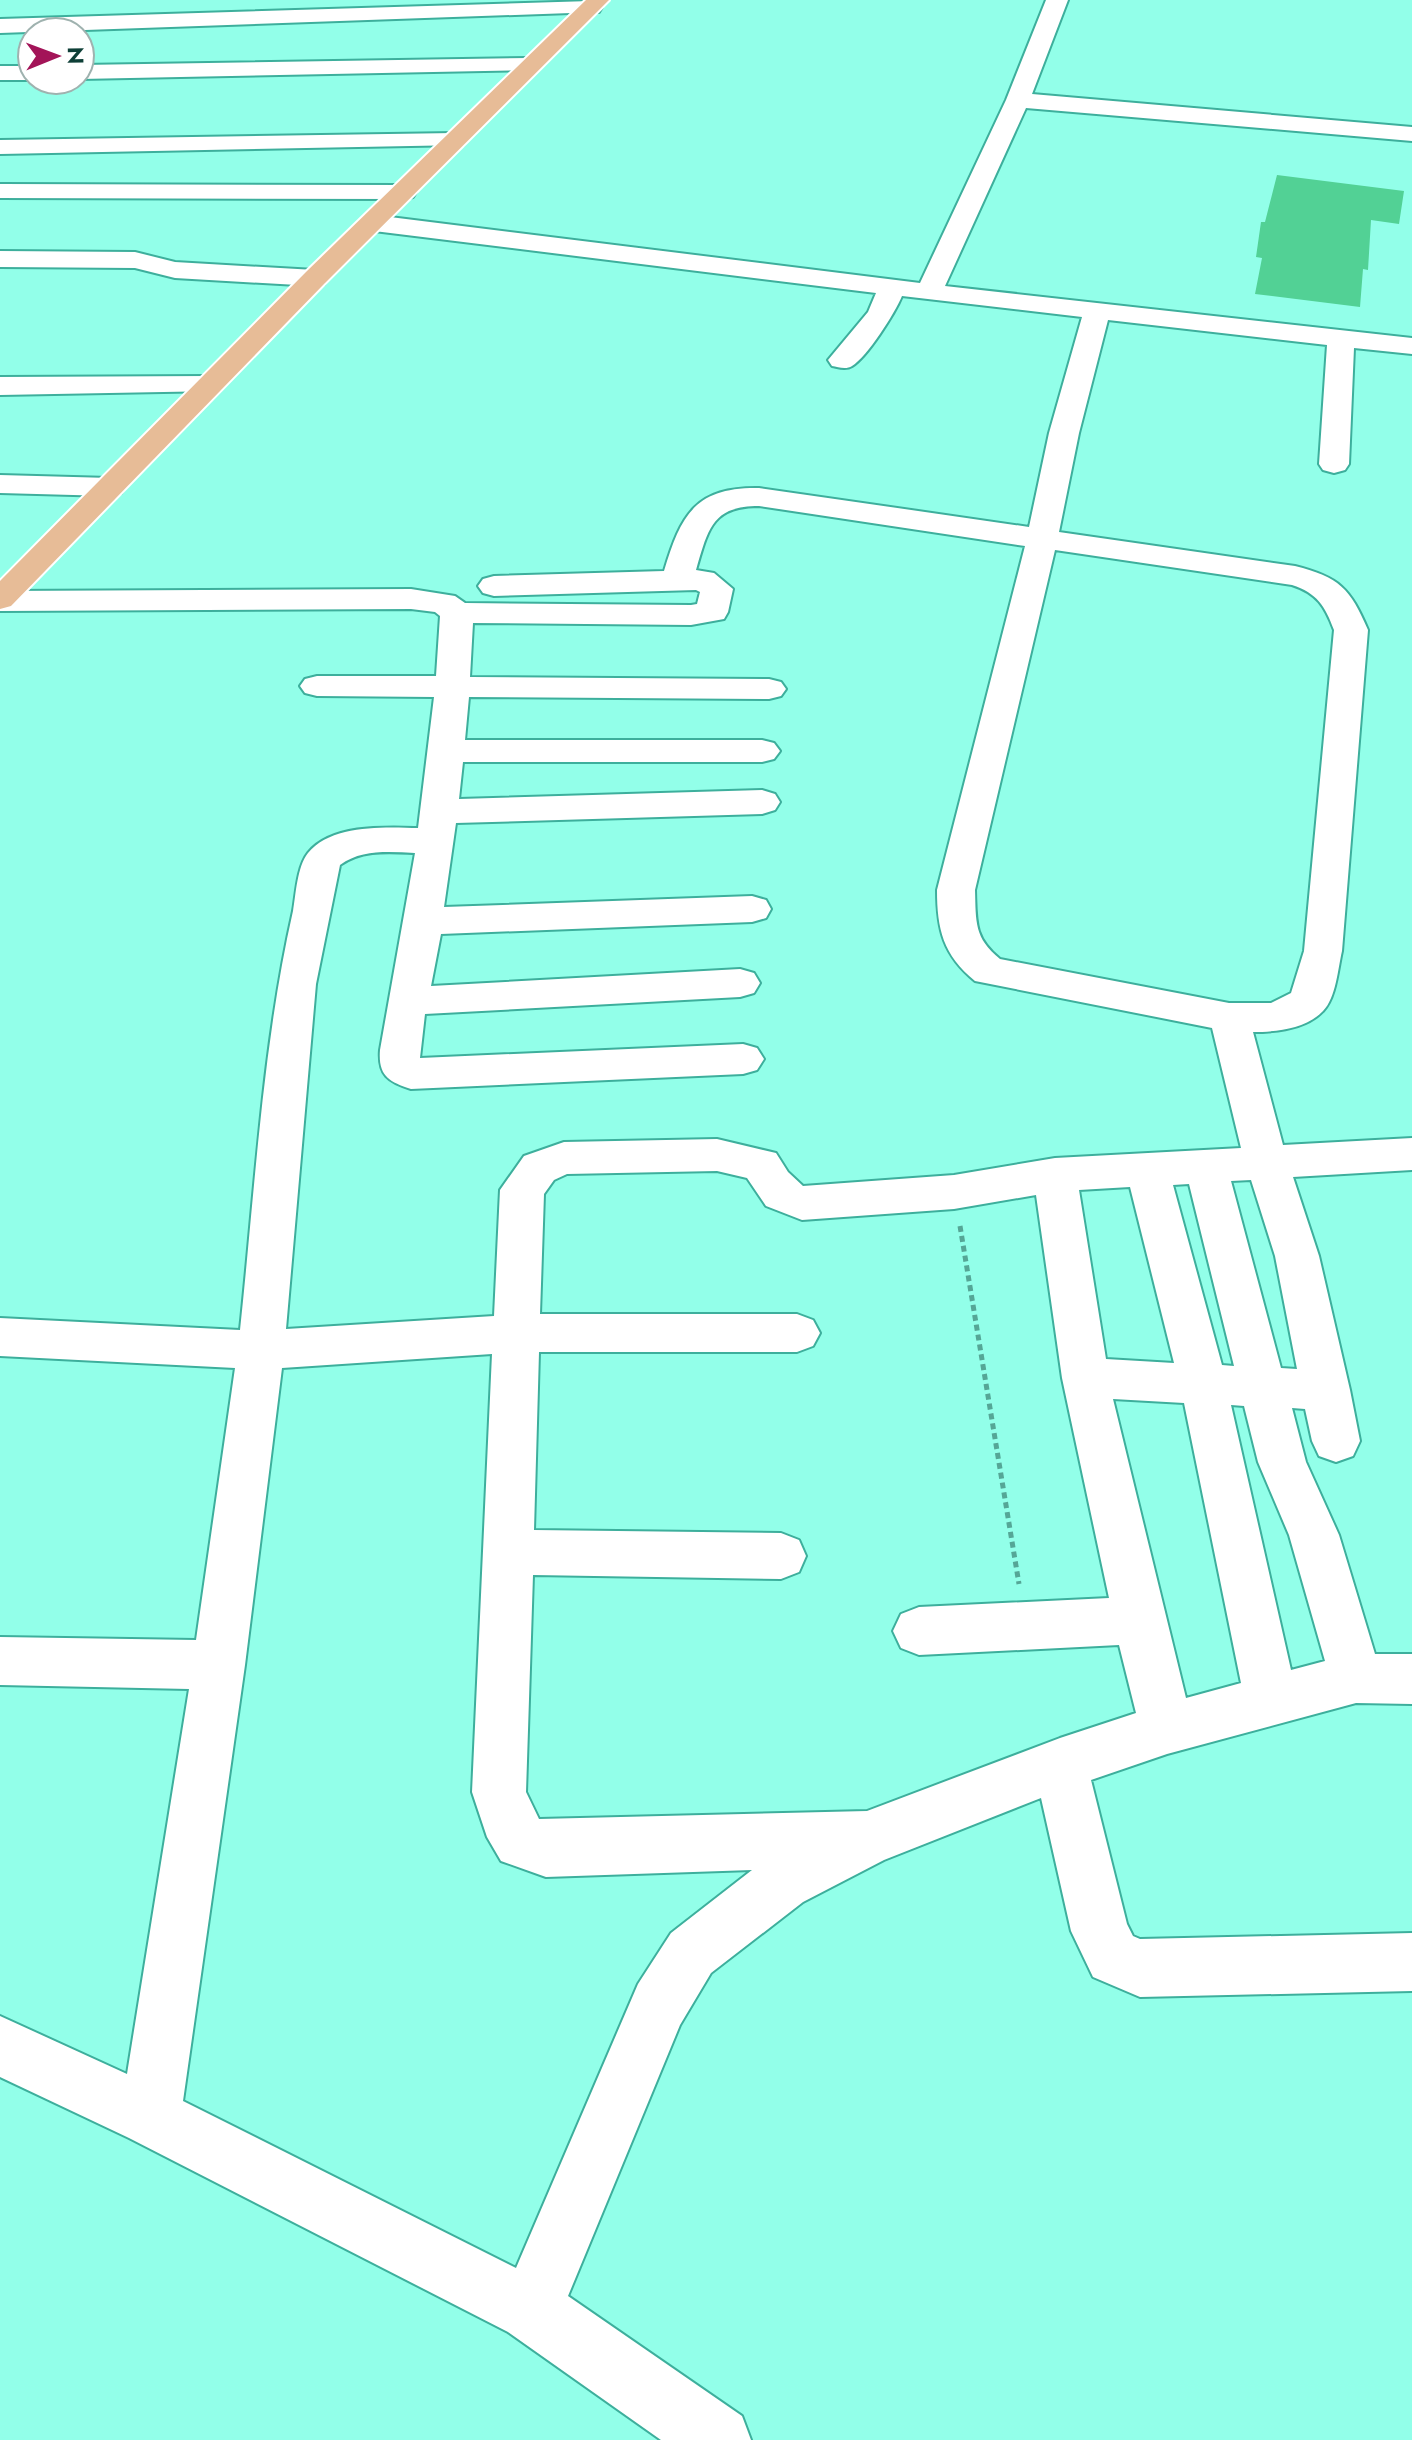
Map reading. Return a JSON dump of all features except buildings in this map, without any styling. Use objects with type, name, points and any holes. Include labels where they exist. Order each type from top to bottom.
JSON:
[{"type":"main road","points":[[0,600],[208,385],[594,3]]},
{"type":"street","points":[[929,292],[1018,100],[1057,0]]},
{"type":"street","points":[[96,26],[594,3]]},
{"type":"street","points":[[96,72],[529,65]]},
{"type":"street","points":[[1018,100],[1412,134]]},
{"type":"street","points":[[0,147],[455,140]]},
{"type":"street","points":[[0,191],[404,192]]},
{"type":"street","points":[[374,223],[929,292],[1412,346]]},
{"type":"street","points":[[0,259],[104,258],[135,260],[175,270],[315,278]]},
{"type":"street","points":[[842,360],[881,314],[892,287]]},
{"type":"street","points":[[678,580],[680,565],[706,512],[718,501],[759,497],[1042,539],[1295,576],[1321,583],[1338,600],[1351,630],[1323,951],[1309,1001],[1277,1018],[1229,1017],[989,971],[968,956],[957,931],[956,890],[1042,539],[1064,433],[1097,311]]},
{"type":"street","points":[[1334,464],[1341,338]]},
{"type":"street","points":[[0,386],[208,385]]},
{"type":"street","points":[[0,484],[110,487]]},
{"type":"street","points":[[0,600],[411,599],[444,603],[457,613],[691,615],[712,612],[717,589],[703,580],[494,586]]},
{"type":"street","points":[[457,613],[447,751],[399,1067],[411,1074],[743,1059]]},
{"type":"street","points":[[317,686],[769,689]]},
{"type":"street","points":[[447,751],[762,751]]},
{"type":"street","points":[[150,2117],[219,1665],[261,1350],[296,984],[323,859],[336,847],[353,842],[436,826],[762,802]]},
{"type":"street","points":[[423,921],[752,909]]},
{"type":"street","points":[[410,1001],[740,983]]},
{"type":"street","points":[[1229,1017],[1267,1164],[1297,1256],[1336,1441]]},
{"type":"street","points":[[867,1839],[546,1849],[521,1841],[506,1818],[499,1792],[519,1333],[522,1190],[539,1168],[564,1158],[717,1155],[761,1165],[776,1192],[786,1200],[802,1203],[954,1192],[1055,1175],[1412,1154]]},
{"type":"street","points":[[1206,1167],[1282,1462],[1322,1559],[1356,1678]]},
{"type":"street","points":[[1147,1170],[1203,1383],[1271,1699]]},
{"type":"street","points":[[1055,1175],[1085,1378],[1139,1620],[1167,1728]]},
{"type":"street","points":[[0,1337],[261,1350],[519,1333],[797,1333]]},
{"type":"street","points":[[1085,1378],[1326,1390]]},
{"type":"street","points":[[510,1552],[781,1556]]},
{"type":"street","points":[[919,1631],[1139,1620]]},
{"type":"street","points":[[0,1661],[219,1665]]},
{"type":"street","points":[[531,2309],[659,2005],[691,1953],[783,1882],[867,1839],[1060,1764],[1167,1728],[1356,1678],[1412,1679]]},
{"type":"street","points":[[1060,1764],[1100,1931],[1113,1957],[1140,1968],[1412,1962]]},
{"type":"street","points":[[0,2046],[150,2117],[531,2309],[718,2440]]},
{"type":"path","points":[[954,1192],[1025,1624]]}]
